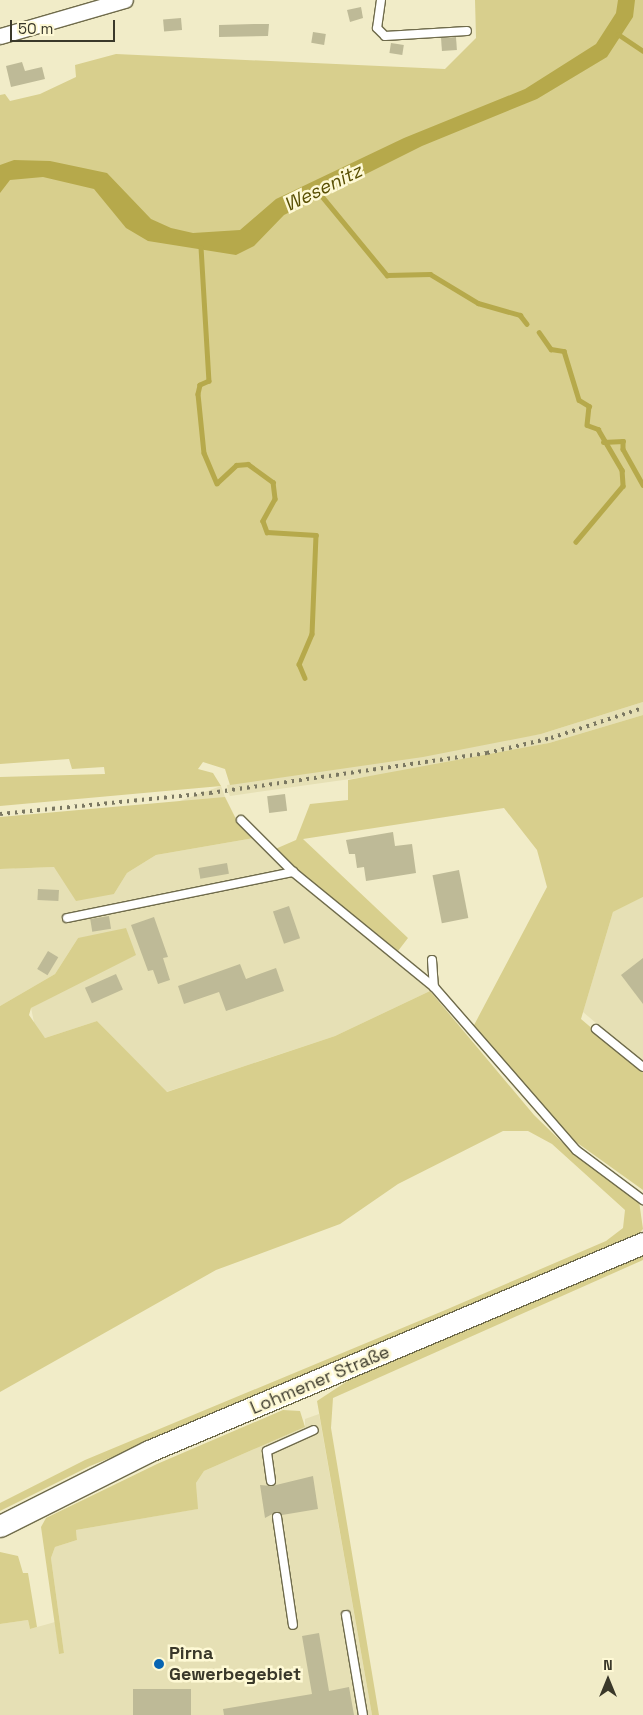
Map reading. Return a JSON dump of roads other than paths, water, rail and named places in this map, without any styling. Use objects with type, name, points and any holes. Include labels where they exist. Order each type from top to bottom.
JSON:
[{"type":"main road","name":"Lohmener Straße","points":[[0,1526],[149,1451],[643,1243]]},
{"type":"street","points":[[0,36],[126,0]]},
{"type":"lane","points":[[381,0],[376,28],[385,36],[467,31]]},
{"type":"lane","points":[[241,820],[293,872],[434,987],[576,1150],[643,1200]]},
{"type":"lane","points":[[67,918],[293,872]]},
{"type":"lane","points":[[432,960],[434,987]]},
{"type":"lane","points":[[596,1029],[643,1067]]},
{"type":"lane","points":[[272,1481],[267,1451],[314,1430]]},
{"type":"lane","points":[[277,1517],[293,1625]]},
{"type":"lane","points":[[346,1615],[363,1715]]},
{"type":"water","name":"Wesenitz","points":[[618,0],[635,0],[633,17],[607,57],[537,99],[422,146],[284,215],[254,246],[236,255],[148,241],[126,228],[94,189],[43,177],[10,180],[0,193],[0,165],[14,160],[50,161],[107,173],[151,219],[171,228],[193,233],[240,230],[276,199],[404,138],[525,89],[596,44],[616,13]]},
{"type":"waterway","points":[[618,34],[643,51]]},
{"type":"waterway","name":"Wesenitz","points":[[321,195],[387,275],[430,274],[478,303],[520,315],[527,324]]},
{"type":"waterway","points":[[201,247],[209,381],[200,385],[198,394],[204,453],[217,483],[236,465],[248,464],[273,482],[275,499],[263,521],[267,532],[316,535],[312,634],[299,664],[305,678]]},
{"type":"waterway","points":[[539,332],[551,349],[564,351],[579,400],[589,406],[587,425],[598,429],[622,470],[623,486],[576,542]]},
{"type":"waterway","points":[[603,442],[623,441],[623,449],[643,485]]},
{"type":"railway","points":[[0,814],[210,793],[487,753],[551,738],[643,708]]},
{"type":"place","name":"Pirna Gewerbegebiet","points":[[159,1664]]}]
